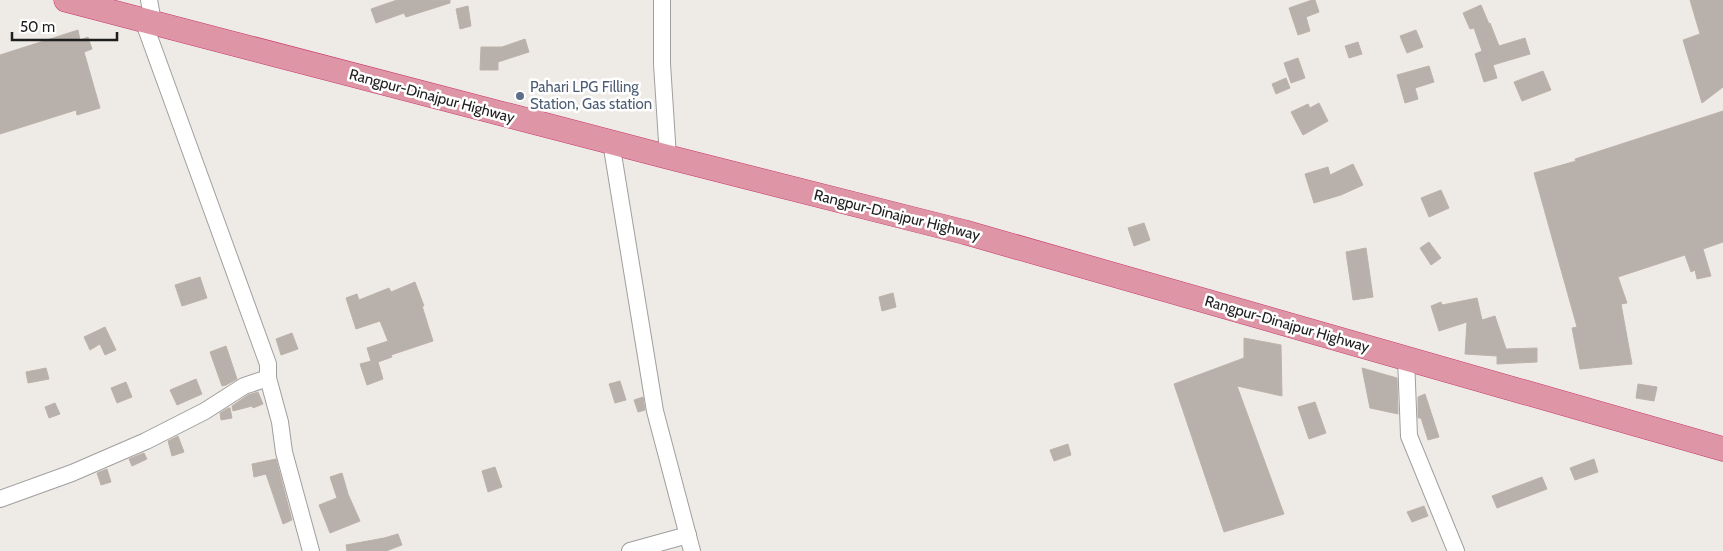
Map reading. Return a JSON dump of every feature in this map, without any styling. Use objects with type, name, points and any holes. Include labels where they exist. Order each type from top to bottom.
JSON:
[{"type":"highway","name":"Rangpur-Dinajpur Highway","points":[[66,0],[148,14],[611,142],[964,232],[1723,449]]},
{"type":"street","points":[[662,0],[662,64],[668,157]]},
{"type":"street","points":[[148,14],[268,364],[268,378],[280,422],[284,452],[310,551]]},
{"type":"street","points":[[611,142],[655,411],[690,543],[630,551]]},
{"type":"street","points":[[1406,358],[1409,436],[1456,551]]},
{"type":"street","points":[[0,499],[72,473],[146,441],[205,412],[244,386],[268,378]]},
{"type":"building","points":[[397,0],[450,0],[450,3],[406,17],[404,13],[376,23],[371,9]]},
{"type":"building","points":[[1315,0],[1319,12],[1306,17],[1310,31],[1298,35],[1289,8]]},
{"type":"building","points":[[1690,0],[1723,0],[1723,87],[1702,103],[1683,40],[1700,34]]},
{"type":"building","points":[[1481,5],[1499,46],[1525,38],[1530,54],[1493,65],[1497,78],[1484,82],[1475,54],[1482,51],[1474,28],[1470,29],[1463,13]]},
{"type":"building","points":[[468,6],[471,26],[460,29],[456,9]]},
{"type":"building","points":[[78,30],[80,40],[88,37],[92,49],[84,52],[100,108],[77,115],[76,110],[0,134],[0,55]]},
{"type":"building","points":[[1416,30],[1423,47],[1407,53],[1400,36]]},
{"type":"building","points":[[525,39],[529,52],[498,62],[498,70],[480,70],[481,47],[502,47]]},
{"type":"building","points":[[1358,42],[1362,54],[1349,58],[1345,46]]},
{"type":"building","points":[[1298,58],[1305,78],[1291,83],[1284,63]]},
{"type":"building","points":[[1429,66],[1434,82],[1415,88],[1418,99],[1405,103],[1397,75]]},
{"type":"building","points":[[1543,71],[1551,90],[1522,101],[1514,82]]},
{"type":"building","points":[[1286,78],[1290,88],[1276,94],[1272,84]]},
{"type":"building","points":[[1319,103],[1328,121],[1303,135],[1291,112],[1308,104],[1310,108]]},
{"type":"building","points":[[1723,111],[1723,242],[1703,249],[1711,276],[1697,279],[1695,270],[1691,272],[1685,255],[1618,277],[1627,303],[1621,304],[1632,364],[1580,369],[1572,328],[1577,327],[1534,173],[1576,161],[1575,159]]},
{"type":"building","points":[[1353,164],[1363,185],[1341,195],[1314,203],[1305,174],[1328,167],[1330,175]]},
{"type":"building","points":[[1441,190],[1449,208],[1429,217],[1421,198]]},
{"type":"building","points":[[1144,223],[1150,240],[1134,246],[1128,228]]},
{"type":"building","points":[[1429,242],[1441,258],[1431,265],[1420,248]]},
{"type":"building","points":[[1366,248],[1373,297],[1353,300],[1346,252]]},
{"type":"building","points":[[200,277],[207,298],[182,306],[175,285]]},
{"type":"building","points":[[415,282],[424,306],[422,306],[433,341],[391,355],[392,357],[378,362],[383,379],[367,385],[360,364],[371,361],[367,348],[388,341],[380,321],[356,329],[346,298],[357,294],[359,300],[389,288],[391,292]]},
{"type":"building","points":[[893,293],[896,307],[882,311],[879,297]]},
{"type":"building","points":[[1477,298],[1482,320],[1495,316],[1506,349],[1537,348],[1537,362],[1497,364],[1497,356],[1465,354],[1467,322],[1439,331],[1431,306],[1441,302],[1442,305]]},
{"type":"building","points":[[105,327],[116,350],[105,355],[100,344],[90,350],[84,337]]},
{"type":"building","points":[[292,333],[298,349],[281,355],[276,339]]},
{"type":"building","points":[[1244,338],[1281,345],[1282,396],[1237,386],[1284,514],[1224,532],[1174,384],[1244,358]]},
{"type":"building","points":[[226,346],[237,379],[222,386],[210,352]]},
{"type":"building","points":[[46,368],[49,379],[28,383],[26,372]]},
{"type":"building","points":[[1362,368],[1397,378],[1398,414],[1370,408]]},
{"type":"building","points":[[196,379],[202,394],[177,405],[170,390]]},
{"type":"building","points":[[620,381],[626,400],[615,403],[609,384]]},
{"type":"building","points":[[126,382],[132,397],[117,403],[111,388]]},
{"type":"building","points":[[1638,384],[1657,387],[1654,401],[1636,398]]},
{"type":"building","points":[[258,392],[263,404],[253,408],[252,406],[233,411],[232,406],[248,395]]},
{"type":"building","points":[[1425,394],[1439,437],[1428,440],[1421,418],[1418,418],[1418,397]]},
{"type":"building","points":[[643,397],[645,410],[638,412],[634,400]]},
{"type":"building","points":[[1315,402],[1326,433],[1309,439],[1298,407]]},
{"type":"building","points":[[55,403],[60,414],[49,418],[45,407]]},
{"type":"building","points":[[230,408],[232,418],[221,420],[220,413]]},
{"type":"building","points":[[178,436],[184,452],[172,456],[168,441]]},
{"type":"building","points":[[1068,444],[1071,455],[1054,461],[1050,450]]},
{"type":"building","points":[[144,453],[147,459],[132,466],[129,459]]},
{"type":"building","points":[[276,459],[292,520],[283,524],[266,474],[254,477],[252,464]]},
{"type":"building","points":[[1594,459],[1598,472],[1575,480],[1570,468]]},
{"type":"building","points":[[495,467],[502,487],[488,492],[482,471]]},
{"type":"building","points":[[107,469],[111,482],[101,485],[97,473]]},
{"type":"building","points":[[342,473],[348,494],[360,521],[330,533],[319,505],[337,498],[330,477]]},
{"type":"building","points":[[1542,477],[1547,489],[1497,508],[1492,496]]},
{"type":"building","points":[[1424,506],[1428,516],[1412,522],[1407,512]]},
{"type":"building","points":[[398,534],[402,545],[386,551],[347,551],[346,545]]},
{"type":"place","name":"Pahari LPG Filling Station, Gas station","points":[[520,96]]}]
